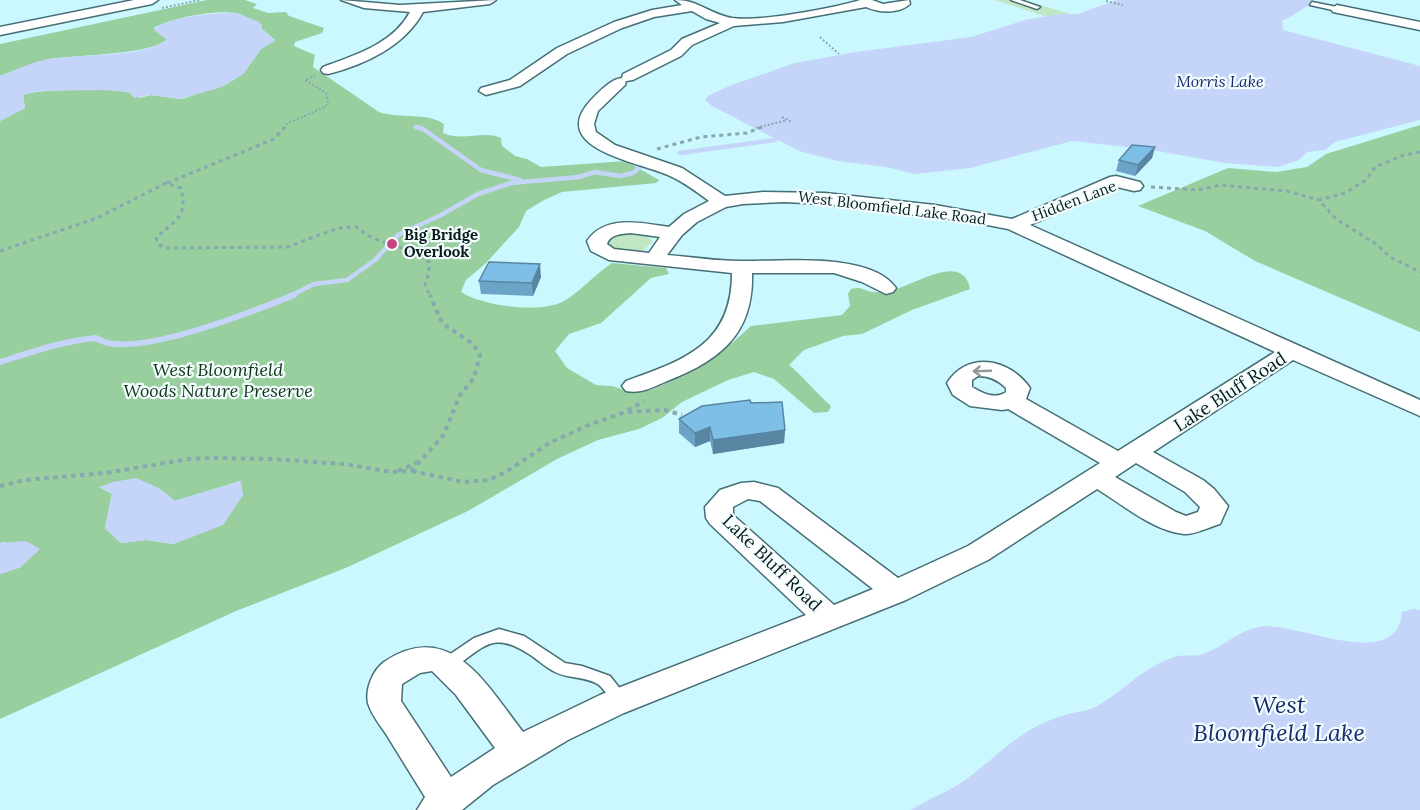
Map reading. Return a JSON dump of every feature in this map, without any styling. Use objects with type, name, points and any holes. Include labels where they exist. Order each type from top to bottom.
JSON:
[{"type":"street","points":[[0,31],[152,0]]},
{"type":"street","points":[[347,0],[370,5],[419,8],[490,0]]},
{"type":"street","points":[[681,0],[710,16],[732,22],[756,23],[782,20],[866,2],[894,7],[904,4],[903,0]]},
{"type":"street","points":[[486,91],[515,83],[562,51],[618,25],[652,14],[695,7]]},
{"type":"street","points":[[328,69],[367,54],[399,36],[409,27],[419,8]]},
{"type":"street","points":[[1337,9],[1420,26]]},
{"type":"street","points":[[722,202],[675,171],[602,145],[589,136],[586,126],[588,113],[624,79],[676,53],[687,42],[732,22]]},
{"type":"street","name":"Hidden Lane","points":[[1014,225],[1116,182],[1134,186]]},
{"type":"street","name":"West Bloomfield Lake Road","points":[[654,259],[671,233],[690,217],[722,202],[753,196],[814,198],[963,214],[1014,225],[1420,409]]},
{"type":"street","points":[[671,233],[619,228],[601,236],[597,241],[598,247],[609,254],[654,259],[742,267],[840,266],[862,273],[886,288]]},
{"type":"street","points":[[636,385],[697,358],[725,335],[740,307],[742,267]]},
{"type":"street","name":"Lake Bluff Road","points":[[449,663],[429,658],[412,662],[396,671],[387,681],[382,693],[385,704],[440,805],[481,774],[556,730],[621,700],[896,592],[978,553],[1292,351]]},
{"type":"street","points":[[1011,400],[1117,465]]},
{"type":"street","name":"Lake Bluff Road","points":[[830,619],[720,518],[718,507],[725,498],[747,490],[769,494],[896,592]]},
{"type":"street","points":[[449,663],[518,751]]},
{"type":"lane","points":[[1014,0],[1037,7]]},
{"type":"lane","points":[[1312,4],[1337,9]]},
{"type":"lane","points":[[449,663],[479,642],[499,635],[519,640],[561,669],[582,672],[604,680],[621,700]]},
{"type":"path","points":[[1106,1],[1123,5]]},
{"type":"path","points":[[820,37],[839,54]]},
{"type":"path","points":[[0,251],[97,218],[166,183],[266,143],[278,136],[288,123],[321,110],[328,102],[326,93],[305,80],[331,71],[328,69]]},
{"type":"path","points":[[782,117],[792,122]]},
{"type":"path","points":[[774,120],[783,124]]},
{"type":"path","points":[[635,157],[694,139],[742,134],[787,120]]},
{"type":"path","points":[[765,122],[775,127]]},
{"type":"path","points":[[1134,186],[1198,190],[1221,185],[1287,191],[1319,200],[1346,193],[1366,180],[1375,167],[1404,155],[1420,152]]},
{"type":"path","points":[[166,183],[181,188],[184,204],[184,209],[179,216],[156,238],[159,245],[168,248],[287,247],[345,226],[357,227],[366,237],[417,252],[429,262],[429,273],[424,284],[442,323],[473,344],[480,355],[474,378],[460,394],[442,435],[411,471]]},
{"type":"path","points":[[1319,200],[1336,219],[1376,244],[1379,249],[1420,272]]},
{"type":"path","points":[[0,486],[25,480],[105,473],[189,459],[214,458],[345,464],[394,472],[411,471],[452,481],[477,482],[500,476],[537,450],[559,438],[642,403],[645,399],[636,385]]},
{"type":"path","points":[[624,412],[665,410],[682,416]]},
{"type":"path","points":[[394,472],[420,462]]},
{"type":"green space","name":"West Bloomfield Woods Nature Preserve","points":[[207,0],[245,0],[257,4],[253,8],[268,13],[286,12],[289,16],[324,28],[322,33],[295,42],[294,46],[315,55],[313,67],[379,112],[437,120],[444,124],[443,133],[450,135],[487,135],[501,138],[502,146],[515,156],[527,159],[541,167],[626,161],[659,180],[656,183],[562,192],[544,200],[526,211],[519,227],[485,264],[466,280],[461,292],[483,301],[512,307],[542,307],[564,301],[612,263],[666,268],[669,274],[651,278],[601,323],[569,334],[555,351],[567,368],[596,385],[612,386],[634,393],[651,390],[686,375],[721,353],[751,326],[842,315],[850,306],[848,294],[851,289],[885,291],[948,271],[958,272],[965,278],[970,289],[912,310],[862,334],[843,336],[804,350],[789,365],[831,406],[828,412],[814,413],[774,379],[754,372],[728,380],[682,402],[662,418],[639,429],[598,440],[557,459],[468,511],[348,567],[236,611],[0,719],[0,574],[21,567],[6,542],[0,543],[0,121],[25,108],[23,95],[43,91],[106,90],[127,92],[140,98],[151,95],[182,99],[227,84],[243,74],[261,49],[275,40],[262,29],[261,24],[241,15],[226,12],[205,14],[171,21],[154,28],[167,39],[146,48],[112,54],[49,59],[0,76],[0,44]],"holes":[[[240,481],[243,495],[174,544],[146,540],[121,543],[105,528],[112,494],[99,487],[159,488],[175,501]]]},
{"type":"green space","points":[[995,0],[1023,0],[1074,15],[1048,17]]},
{"type":"green space","points":[[1420,125],[1420,332],[1255,261],[1205,231],[1138,206],[1228,168],[1276,172],[1307,167],[1326,154]]},
{"type":"green space","points":[[622,232],[642,233],[653,241],[642,252],[617,251],[607,242],[611,236]]},
{"type":"water","name":"Morris Lake","points":[[1117,0],[1314,0],[1312,4],[1282,21],[1283,30],[1420,66],[1420,120],[1335,142],[1325,150],[1307,152],[1299,160],[1278,167],[1225,163],[1146,149],[1072,141],[970,168],[915,174],[886,167],[838,161],[799,151],[712,106],[705,100],[708,96],[729,86],[795,63],[856,52],[971,37],[1025,20],[1060,14],[1078,14]]},
{"type":"water","points":[[236,13],[259,22],[262,29],[275,41],[261,49],[243,74],[222,87],[179,99],[151,95],[134,98],[129,92],[103,90],[39,91],[23,95],[25,108],[0,121],[0,76],[48,59],[143,50],[167,40],[154,30],[159,25],[205,15]]},
{"type":"water","points":[[136,478],[159,488],[175,501],[241,481],[243,495],[223,525],[174,544],[146,540],[121,543],[105,528],[112,494],[99,487]]},
{"type":"water","points":[[26,541],[40,549],[21,567],[0,574],[0,543]]},
{"type":"water","name":"West Bloomfield Lake","points":[[1420,610],[1420,810],[911,810],[959,784],[1028,731],[1057,717],[1096,707],[1151,668],[1171,658],[1206,653],[1246,631],[1259,627],[1276,627],[1364,643],[1383,640],[1396,630],[1402,612]]},
{"type":"building","points":[[1132,145],[1155,147],[1138,165],[1119,160]]},
{"type":"building","points":[[489,262],[540,264],[532,283],[479,281]]},
{"type":"building","points":[[750,400],[751,403],[782,402],[785,430],[713,440],[710,427],[695,433],[679,419],[702,406]]},
{"type":"waterway","points":[[420,128],[416,127],[423,129],[481,170],[520,180]]},
{"type":"waterway","points":[[680,153],[775,140]]},
{"type":"waterway","points":[[290,296],[314,284],[347,280],[375,260],[398,235],[441,215],[478,194],[511,183],[579,177],[595,172],[620,176],[633,173],[642,165]]},
{"type":"waterway","points":[[0,362],[84,339],[96,338],[112,344],[136,344],[163,339],[224,322],[294,295]]},
{"type":"place","name":"Big Bridge Overlook","points":[[392,244]]}]
